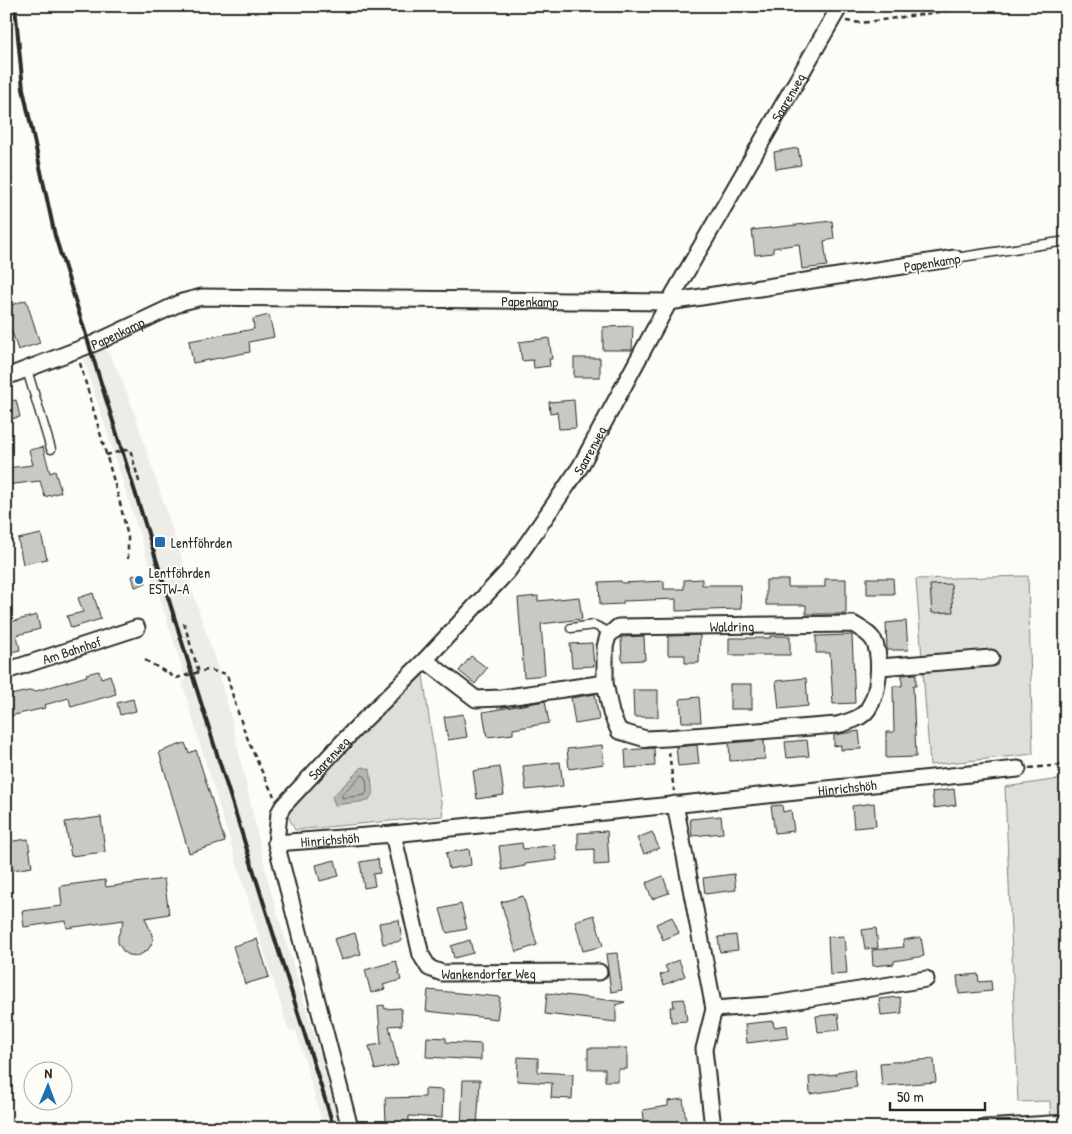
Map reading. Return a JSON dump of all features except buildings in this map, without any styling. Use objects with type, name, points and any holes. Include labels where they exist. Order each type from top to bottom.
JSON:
[{"type":"street","name":"Saarenweg","points":[[283,806],[508,571],[580,467],[669,302],[836,13]]},
{"type":"street","name":"Papenkamp","points":[[6,377],[76,350],[182,302],[202,297],[669,302],[955,258]]},
{"type":"street","name":"Waldring","points":[[853,624],[866,632],[874,642],[880,667],[876,687],[868,710],[854,720],[837,724],[646,739],[619,731],[611,713],[605,683],[605,648],[608,636],[611,634],[618,627],[632,626],[853,624]]},
{"type":"street","name":"Am Bahnhof","points":[[6,671],[137,628]]},
{"type":"street","points":[[880,667],[991,658]]},
{"type":"street","points":[[424,660],[476,699],[501,698],[605,683]]},
{"type":"street","name":"Hinrichshöh","points":[[276,844],[393,834],[1018,769]]},
{"type":"street","points":[[675,804],[714,1009],[704,1049],[713,1128]]},
{"type":"street","points":[[283,806],[280,813],[276,844],[350,1128]]},
{"type":"street","name":"Wankendorfer Weg","points":[[393,834],[422,955],[429,968],[442,973],[599,972]]},
{"type":"street","points":[[714,1009],[768,1005],[926,979]]},
{"type":"street","points":[[984,1128],[1066,1123]]},
{"type":"lane","name":"Papenkamp","points":[[955,258],[1066,241]]},
{"type":"lane","points":[[27,370],[51,449]]},
{"type":"lane","points":[[571,628],[594,625],[611,634]]},
{"type":"path","points":[[836,13],[861,23],[981,6]]},
{"type":"path","points":[[76,350],[128,537],[128,559]]},
{"type":"path","points":[[106,455],[130,449],[140,485]]},
{"type":"path","points":[[184,623],[199,673]]},
{"type":"path","points":[[145,660],[176,678],[207,670],[227,674],[236,710],[257,763],[277,801],[283,806]]},
{"type":"path","points":[[667,738],[675,804]]},
{"type":"path","points":[[1018,769],[1062,765],[1066,761]]},
{"type":"shaded area","points":[[104,345],[119,373],[132,406],[216,663],[231,718],[270,889],[342,1127],[324,1128],[296,1030],[289,1031],[200,744],[182,682],[186,680],[82,354]]},
{"type":"shaded area","points":[[1066,543],[1066,774],[1061,544]]},
{"type":"shaded area","points":[[1028,576],[1033,754],[930,765],[916,579]]},
{"type":"shaded area","points":[[423,675],[443,816],[295,830],[285,810]]},
{"type":"shaded area","points":[[1066,778],[1066,1128],[1051,1128],[1050,1101],[1018,1102],[1005,787]]},
{"type":"water","points":[[362,767],[370,769],[373,793],[368,801],[335,805],[332,797]]},
{"type":"railway","points":[[15,6],[23,89],[55,236],[334,1128]]},
{"type":"place","name":"Lentföhrden","points":[[160,542]]},
{"type":"place","name":"Lentföhrden ESTW-A","points":[[139,580]]}]
